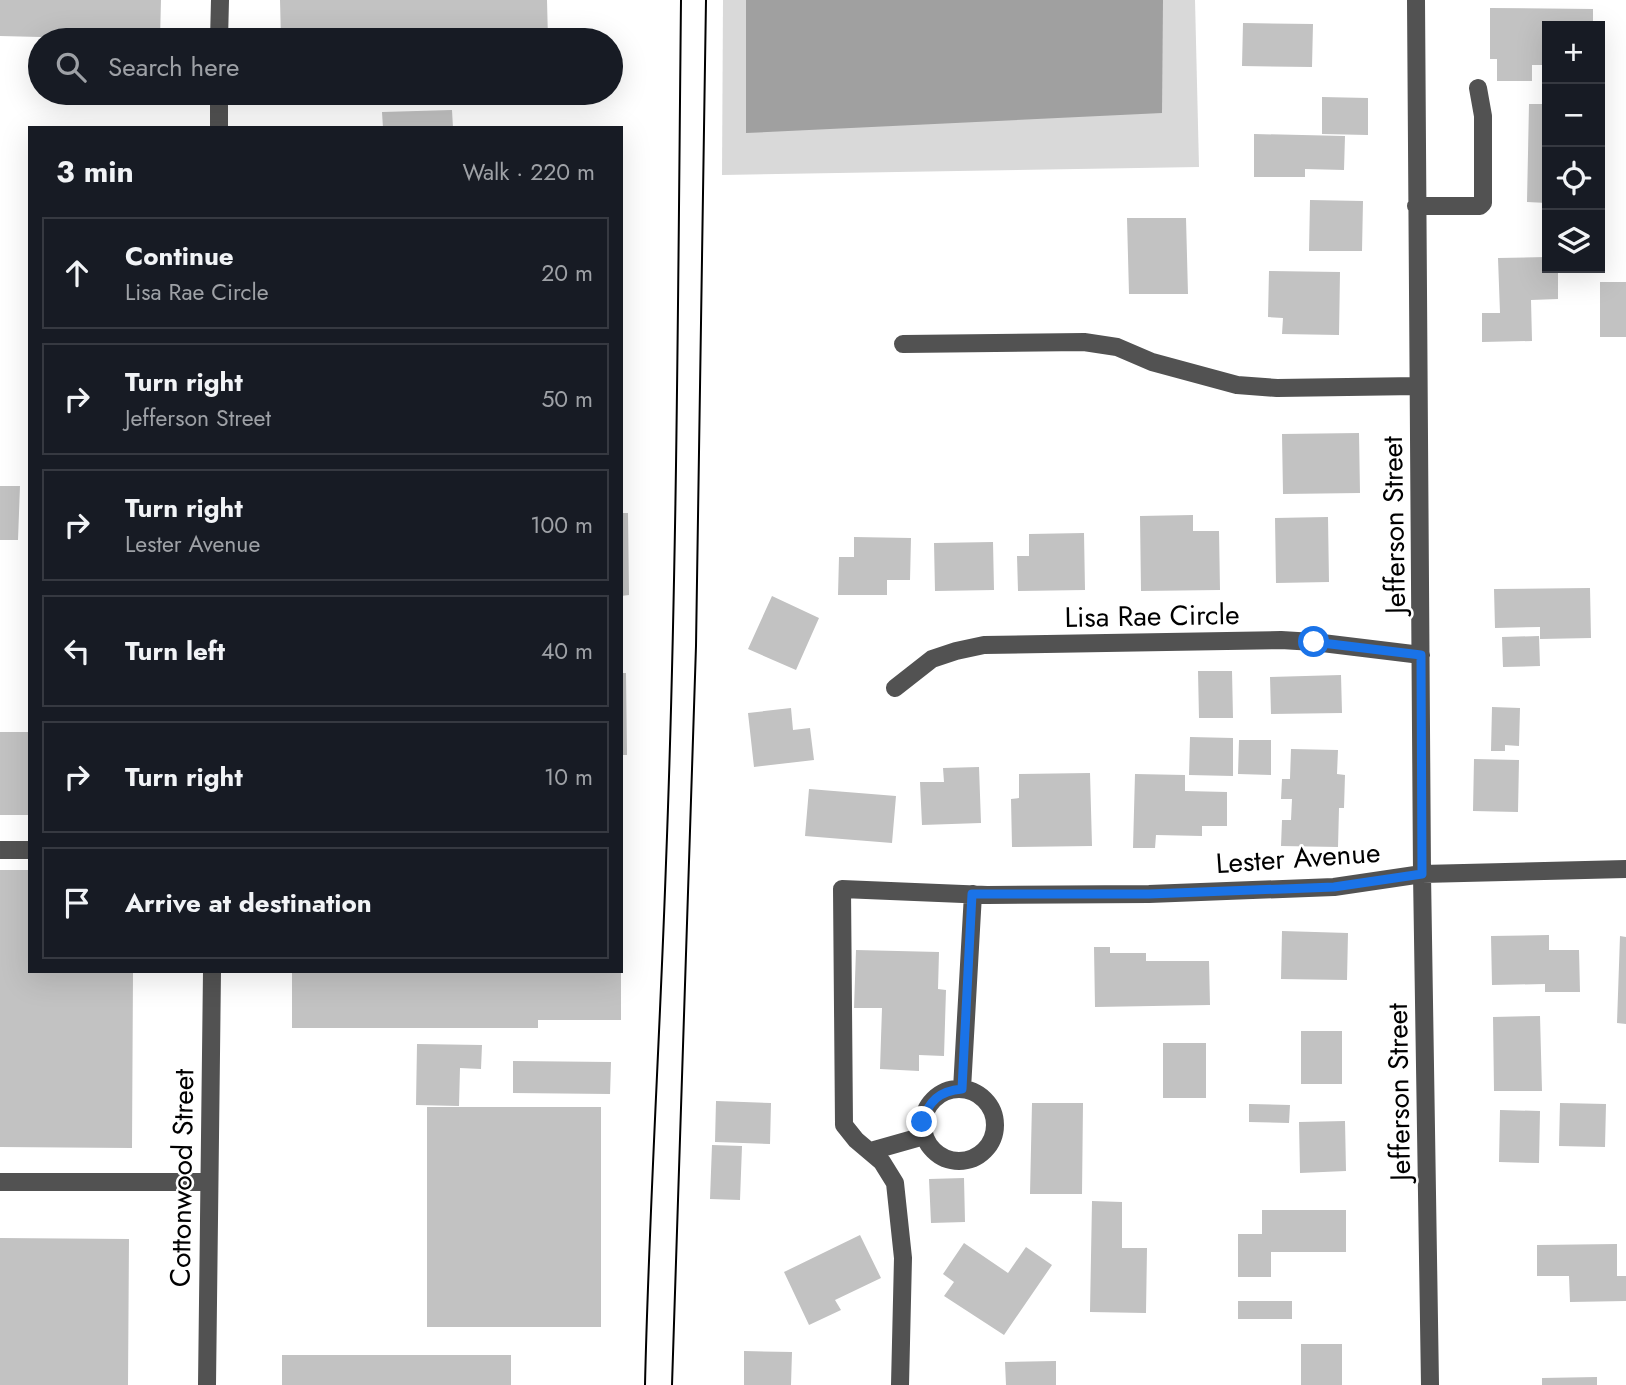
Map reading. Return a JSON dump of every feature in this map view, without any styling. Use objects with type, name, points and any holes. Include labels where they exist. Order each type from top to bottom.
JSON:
[{"type":"street","points":[[219,28],[220,0]]},
{"type":"street","name":"Jefferson Street","points":[[1416,0],[1422,874],[1430,1385]]},
{"type":"street","points":[[1416,206],[1480,206],[1483,203],[1483,116],[1478,88]]},
{"type":"street","points":[[219,105],[219,126]]},
{"type":"street","points":[[903,344],[1084,342],[1117,347],[1152,362],[1237,385],[1277,388],[1418,386]]},
{"type":"street","name":"Lisa Rae Circle","points":[[895,688],[932,659],[956,650],[984,645],[1281,640],[1421,655]]},
{"type":"street","points":[[0,850],[28,850]]},
{"type":"street","name":"Lester Avenue","points":[[871,1152],[844,1125],[842,889],[972,894],[1149,894],[1334,887],[1422,874],[1626,869]]},
{"type":"street","points":[[962,1089],[972,894]]},
{"type":"street","name":"Cottonwood Street","points":[[206,1385],[212,973]]},
{"type":"street","points":[[962,1089],[982,1097],[994,1114],[996,1128],[992,1142],[983,1153],[970,1160],[956,1162],[942,1158],[931,1149],[924,1136],[922,1122],[926,1109],[935,1097],[948,1090],[962,1089]]},
{"type":"street","points":[[871,1152],[924,1136]]},
{"type":"street","points":[[871,1152],[882,1162],[895,1183],[898,1199],[903,1258],[900,1385]]},
{"type":"street","points":[[0,1182],[208,1182]]},
{"type":"shaded area","points":[[723,0],[1195,0],[1199,167],[722,175]]},
{"type":"shaded area","points":[[746,0],[1163,0],[1162,113],[746,133]]},
{"type":"building","points":[[0,0],[161,0],[160,28],[28,28],[28,37],[0,36]]},
{"type":"building","points":[[280,0],[547,0],[548,28],[281,28]]},
{"type":"building","points":[[1490,8],[1593,9],[1593,21],[1542,21],[1542,65],[1532,65],[1532,81],[1497,81],[1497,59],[1490,59]]},
{"type":"building","points":[[1243,23],[1313,24],[1312,67],[1242,66]]},
{"type":"building","points":[[1322,97],[1368,98],[1368,135],[1322,134]]},
{"type":"building","points":[[1529,104],[1542,104],[1542,203],[1527,202]]},
{"type":"building","points":[[452,110],[453,126],[383,126],[382,112]]},
{"type":"building","points":[[1254,134],[1345,136],[1344,170],[1305,169],[1305,177],[1254,177]]},
{"type":"building","points":[[1310,200],[1363,201],[1362,251],[1309,251]]},
{"type":"building","points":[[1127,218],[1186,218],[1188,294],[1129,294]]},
{"type":"building","points":[[1542,257],[1542,273],[1558,273],[1558,299],[1531,300],[1532,341],[1482,342],[1482,313],[1500,313],[1498,258]]},
{"type":"building","points":[[1269,271],[1340,272],[1339,335],[1282,334],[1283,318],[1268,317]]},
{"type":"building","points":[[1600,282],[1626,282],[1626,337],[1600,337]]},
{"type":"building","points":[[1359,433],[1360,493],[1283,494],[1282,434]]},
{"type":"building","points":[[0,486],[20,486],[18,540],[0,540]]},
{"type":"building","points":[[623,513],[628,513],[629,595],[623,596]]},
{"type":"building","points":[[1193,515],[1193,531],[1219,531],[1220,590],[1141,591],[1140,516]]},
{"type":"building","points":[[1328,517],[1329,582],[1276,583],[1275,518]]},
{"type":"building","points":[[1084,533],[1085,590],[1018,591],[1017,556],[1029,556],[1029,534]]},
{"type":"building","points":[[854,537],[911,538],[910,580],[887,580],[887,595],[838,595],[839,557],[854,557]]},
{"type":"building","points":[[993,542],[994,590],[935,591],[934,543]]},
{"type":"building","points":[[1590,588],[1591,638],[1540,639],[1540,627],[1495,628],[1494,589]]},
{"type":"building","points":[[772,596],[819,618],[796,670],[748,649]]},
{"type":"building","points":[[1539,636],[1540,666],[1503,667],[1502,637]]},
{"type":"building","points":[[1198,671],[1232,671],[1233,718],[1199,718]]},
{"type":"building","points":[[623,673],[626,673],[627,755],[623,755]]},
{"type":"building","points":[[1341,675],[1342,713],[1271,714],[1270,677]]},
{"type":"building","points":[[1492,707],[1520,708],[1519,746],[1505,745],[1505,751],[1491,751]]},
{"type":"building","points":[[791,708],[793,730],[810,728],[814,760],[754,767],[748,713]]},
{"type":"building","points":[[0,732],[28,732],[28,815],[0,815]]},
{"type":"building","points":[[1190,737],[1233,738],[1233,776],[1189,775]]},
{"type":"building","points":[[1239,740],[1271,740],[1271,775],[1238,774]]},
{"type":"building","points":[[1291,749],[1338,750],[1337,774],[1345,775],[1344,808],[1339,808],[1338,847],[1281,846],[1282,820],[1291,820],[1292,799],[1281,799],[1282,779],[1290,779]]},
{"type":"building","points":[[1474,759],[1519,760],[1518,812],[1473,811]]},
{"type":"building","points":[[979,767],[981,823],[922,825],[920,782],[944,782],[943,768]]},
{"type":"building","points":[[1090,773],[1092,846],[1012,847],[1011,799],[1019,798],[1019,774]]},
{"type":"building","points":[[1135,774],[1185,775],[1185,791],[1227,792],[1227,826],[1202,826],[1202,836],[1156,835],[1155,848],[1133,848]]},
{"type":"building","points":[[809,789],[896,796],[892,843],[805,836]]},
{"type":"building","points":[[0,870],[28,870],[28,973],[133,973],[132,1148],[0,1147]]},
{"type":"building","points":[[1282,931],[1348,933],[1347,980],[1281,979]]},
{"type":"building","points":[[1549,935],[1549,950],[1579,950],[1580,992],[1545,992],[1545,984],[1492,985],[1491,936]]},
{"type":"building","points":[[1620,936],[1626,937],[1626,1024],[1617,1023]]},
{"type":"building","points":[[1094,947],[1110,947],[1110,953],[1146,953],[1146,961],[1209,961],[1210,1005],[1095,1007]]},
{"type":"building","points":[[856,950],[939,952],[938,989],[946,990],[944,1056],[919,1055],[919,1071],[880,1069],[882,1008],[854,1008]]},
{"type":"building","points":[[292,973],[621,973],[621,1020],[538,1020],[538,1028],[292,1028]]},
{"type":"building","points":[[1540,1016],[1542,1091],[1494,1091],[1493,1017]]},
{"type":"building","points":[[1301,1031],[1342,1031],[1342,1084],[1301,1084]]},
{"type":"building","points":[[1163,1043],[1206,1043],[1206,1098],[1163,1098]]},
{"type":"building","points":[[417,1044],[482,1045],[481,1069],[460,1068],[459,1106],[416,1105]]},
{"type":"building","points":[[513,1061],[611,1062],[610,1094],[513,1093]]},
{"type":"building","points":[[716,1101],[771,1103],[770,1144],[715,1142]]},
{"type":"building","points":[[1032,1103],[1083,1103],[1082,1194],[1030,1194]]},
{"type":"building","points":[[1560,1103],[1606,1104],[1605,1147],[1559,1146]]},
{"type":"building","points":[[1249,1104],[1290,1105],[1289,1123],[1249,1122]]},
{"type":"building","points":[[427,1107],[601,1107],[601,1327],[427,1327]]},
{"type":"building","points":[[1500,1110],[1540,1111],[1539,1163],[1499,1162]]},
{"type":"building","points":[[1345,1121],[1346,1171],[1300,1173],[1299,1122]]},
{"type":"building","points":[[712,1145],[742,1146],[740,1200],[710,1199]]},
{"type":"building","points":[[964,1178],[965,1222],[931,1223],[929,1179]]},
{"type":"building","points":[[1092,1201],[1122,1202],[1122,1248],[1147,1248],[1146,1313],[1090,1312]]},
{"type":"building","points":[[1262,1210],[1346,1210],[1346,1252],[1271,1252],[1271,1277],[1238,1277],[1238,1234],[1262,1234]]},
{"type":"building","points":[[860,1235],[881,1278],[835,1300],[841,1310],[809,1325],[784,1272]]},
{"type":"building","points":[[0,1238],[129,1239],[128,1385],[0,1385]]},
{"type":"building","points":[[964,1243],[1008,1273],[1026,1247],[1052,1265],[1004,1335],[944,1296],[954,1282],[943,1274]]},
{"type":"building","points":[[1617,1244],[1617,1276],[1626,1276],[1626,1301],[1570,1302],[1569,1276],[1537,1276],[1537,1245]]},
{"type":"building","points":[[1238,1301],[1292,1301],[1292,1319],[1238,1319]]},
{"type":"building","points":[[1301,1344],[1342,1344],[1342,1385],[1301,1385]]},
{"type":"building","points":[[744,1351],[792,1352],[791,1385],[744,1385]]},
{"type":"building","points":[[282,1355],[511,1355],[511,1385],[282,1385]]},
{"type":"building","points":[[1056,1361],[1056,1385],[1006,1385],[1005,1362]]},
{"type":"building","points":[[1597,1377],[1597,1385],[1542,1385],[1542,1378]]},
{"type":"tram line","points":[[645,1385],[673,648],[681,0]]},
{"type":"tram line","points":[[672,1385],[696,646],[706,0]]},
{"type":"route","points":[[922,1122],[926,1109],[935,1097],[948,1090],[962,1089],[972,894],[1149,894],[1334,887],[1422,874],[1421,655],[1314,642]]}]
